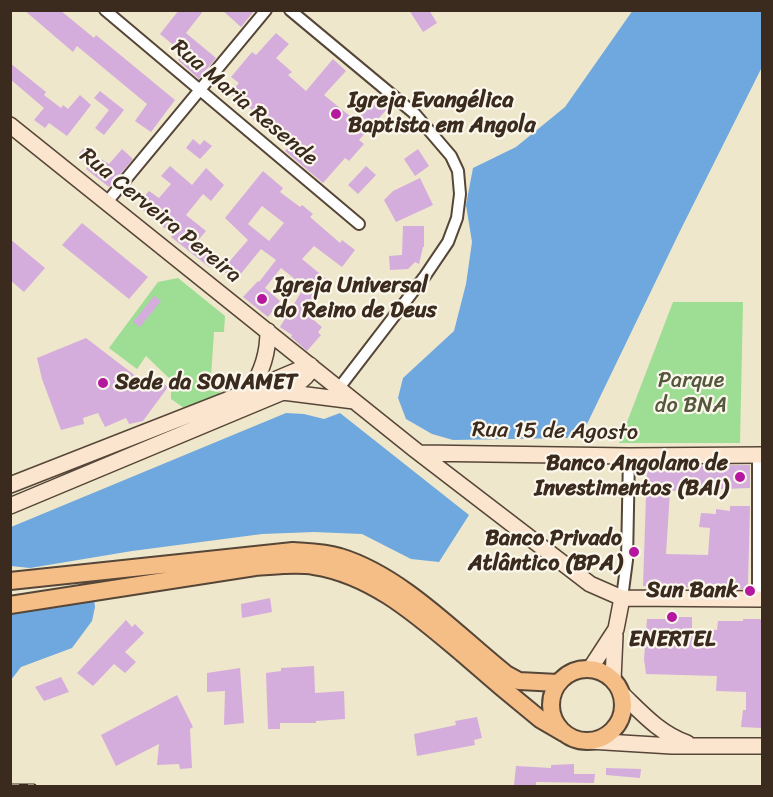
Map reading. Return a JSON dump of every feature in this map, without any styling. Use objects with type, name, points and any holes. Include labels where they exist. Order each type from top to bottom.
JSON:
[{"type":"main road","name":"Rua Cerveira Pereira","points":[[10,124],[483,503],[590,584],[622,598]]},
{"type":"main road","points":[[251,390],[262,370],[268,348],[267,331]]},
{"type":"main road","points":[[10,485],[311,366]]},
{"type":"main road","points":[[10,507],[283,392],[303,380],[309,374],[311,366]]},
{"type":"main road","points":[[283,392],[358,402]]},
{"type":"main road","name":"Rua 15 de Agosto","points":[[420,453],[582,456],[760,455]]},
{"type":"main road","points":[[10,580],[32,580],[92,571],[294,551],[338,556],[382,577],[411,597],[506,674],[519,681],[558,683]]},
{"type":"main road","points":[[10,605],[255,567],[313,566],[334,570],[355,578],[404,606],[540,719],[573,738],[672,746],[762,746]]},
{"type":"main road","points":[[589,741],[600,739],[609,733],[617,725],[621,715],[623,704],[617,686],[616,628],[622,598],[760,599]]},
{"type":"main road","points":[[590,669],[616,628]]},
{"type":"main road","points":[[564,732],[557,726],[552,716],[553,693],[558,683],[569,674],[590,669],[603,672],[659,729],[674,738],[696,746]]},
{"type":"street","name":"Rua Maria Resende","points":[[105,10],[198,91],[359,224]]},
{"type":"street","points":[[106,202],[266,10]]},
{"type":"street","points":[[290,10],[415,114],[451,156],[458,171],[460,194],[457,218],[448,242],[425,276],[339,387]]},
{"type":"street","points":[[760,455],[760,599]]},
{"type":"street","points":[[622,598],[627,560],[628,456]]},
{"type":"green space","points":[[178,278],[225,316],[224,332],[214,332],[210,391],[221,390],[218,397],[187,410],[171,399],[171,380],[146,356],[137,369],[109,348],[158,282]]},
{"type":"green space","name":"Parque do BNA","points":[[673,302],[743,302],[740,443],[619,443]]},
{"type":"water","points":[[633,10],[762,11],[762,67],[587,424],[567,438],[453,440],[432,434],[406,419],[398,398],[403,378],[454,331],[466,284],[472,242],[466,205],[473,168],[516,147],[565,107]]},
{"type":"water","points":[[286,413],[304,414],[324,419],[340,413],[469,515],[439,562],[411,559],[362,534],[314,532],[262,534],[132,551],[30,568],[11,566],[11,527]]},
{"type":"water","points":[[94,599],[92,621],[72,648],[21,667],[11,680],[10,611]]},
{"type":"building","points":[[24,10],[60,10],[94,38],[96,35],[175,100],[151,132],[135,121],[147,104],[77,46],[73,52]]},
{"type":"building","points":[[179,10],[204,10],[186,33],[216,58],[199,79],[178,60],[183,53],[160,34]]},
{"type":"building","points":[[222,10],[255,10],[241,27]]},
{"type":"building","points":[[409,10],[429,10],[437,23],[423,32]]},
{"type":"building","points":[[276,33],[289,44],[276,58],[292,72],[288,75],[306,91],[333,59],[346,71],[324,95],[356,121],[377,96],[389,107],[359,140],[364,144],[349,161],[345,158],[323,183],[285,151],[291,145],[269,127],[267,130],[252,118],[256,113],[230,93],[239,83],[231,77],[252,52],[256,55]]},
{"type":"building","points":[[10,63],[46,92],[44,95],[61,108],[63,105],[68,109],[80,95],[91,105],[67,136],[49,123],[45,128],[34,120],[44,108],[10,79]]},
{"type":"building","points":[[100,91],[124,110],[104,135],[95,128],[109,110],[94,98]]},
{"type":"building","points":[[193,139],[200,145],[204,140],[212,146],[200,159],[186,148]]},
{"type":"building","points":[[84,148],[109,164],[122,149],[133,159],[109,187],[86,169],[89,165],[77,156]]},
{"type":"building","points":[[418,149],[429,166],[415,176],[404,159]]},
{"type":"building","points":[[170,166],[192,185],[206,168],[224,185],[211,201],[203,194],[186,215],[206,231],[195,244],[216,259],[209,267],[171,237],[173,235],[137,205],[149,191],[159,198],[171,184],[161,176]]},
{"type":"building","points":[[366,166],[376,175],[358,194],[348,185]]},
{"type":"building","points":[[263,171],[283,188],[280,192],[313,214],[310,217],[340,243],[342,240],[355,250],[342,267],[314,246],[302,259],[330,282],[304,312],[322,327],[318,332],[321,335],[307,351],[291,337],[292,335],[280,327],[306,284],[296,280],[281,268],[265,288],[280,301],[268,317],[243,297],[259,282],[276,260],[261,249],[235,281],[222,270],[248,240],[225,218]],"holes":[[[262,206],[284,223],[269,241],[248,224]]]},
{"type":"building","points":[[420,178],[433,205],[396,222],[384,200],[393,191]]},
{"type":"building","points":[[82,223],[148,277],[129,299],[62,245]]},
{"type":"building","points":[[403,226],[424,226],[424,247],[419,264],[415,262],[408,269],[390,270],[389,256],[402,255]]},
{"type":"building","points":[[10,239],[45,268],[24,292],[10,280]]},
{"type":"building","points":[[154,296],[161,301],[140,327],[133,322]]},
{"type":"building","name":"Sede da SONAMET","points":[[86,338],[137,377],[156,379],[168,387],[143,421],[129,424],[126,418],[105,427],[98,413],[83,418],[84,424],[61,430],[42,379],[37,358]]},
{"type":"building","points":[[750,465],[750,488],[670,491],[666,554],[708,555],[710,528],[699,527],[701,513],[716,514],[716,509],[730,511],[730,506],[750,506],[748,584],[744,589],[643,586],[647,466]]},
{"type":"building","points":[[270,598],[272,612],[242,618],[241,604]]},
{"type":"building","points":[[672,617],[692,617],[692,629],[717,630],[718,621],[760,619],[762,621],[762,728],[741,727],[743,710],[746,710],[746,692],[716,691],[717,676],[646,674],[644,659],[647,619],[672,619]]},
{"type":"building","points":[[126,620],[132,627],[135,624],[144,633],[125,652],[136,662],[125,673],[114,664],[93,686],[77,673]]},
{"type":"building","points":[[314,666],[315,693],[344,691],[345,719],[316,721],[316,723],[280,723],[280,729],[268,729],[266,673],[281,671],[281,668]]},
{"type":"building","points":[[240,668],[244,723],[224,725],[225,691],[207,692],[207,673]]},
{"type":"building","points":[[61,677],[69,692],[44,701],[35,687]]},
{"type":"building","points":[[177,695],[193,727],[190,729],[192,768],[180,769],[179,764],[157,765],[159,744],[116,766],[101,735]]},
{"type":"building","points":[[477,717],[482,738],[474,740],[475,745],[417,756],[414,734],[456,725],[455,721]]},
{"type":"building","points":[[574,764],[574,774],[595,774],[594,783],[536,782],[536,786],[514,785],[516,766],[551,768],[551,765]]},
{"type":"building","points":[[606,768],[641,769],[640,778],[606,775]]},
{"type":"railway","points":[[10,786],[34,786]]},
{"type":"place","name":"Igreja Evangélica Baptista em Angola","points":[[336,114]]},
{"type":"place","name":"Igreja Universal do Reino de Deus","points":[[262,299]]},
{"type":"place","name":"Sede da SONAMET","points":[[103,383]]},
{"type":"place","name":"Banco Angolano de Investimentos (BAI)","points":[[740,477]]},
{"type":"place","name":"Banco Privado Atlântico (BPA)","points":[[634,552]]},
{"type":"place","name":"Sun Bank","points":[[750,591]]},
{"type":"place","name":"ENERTEL","points":[[672,617]]}]
